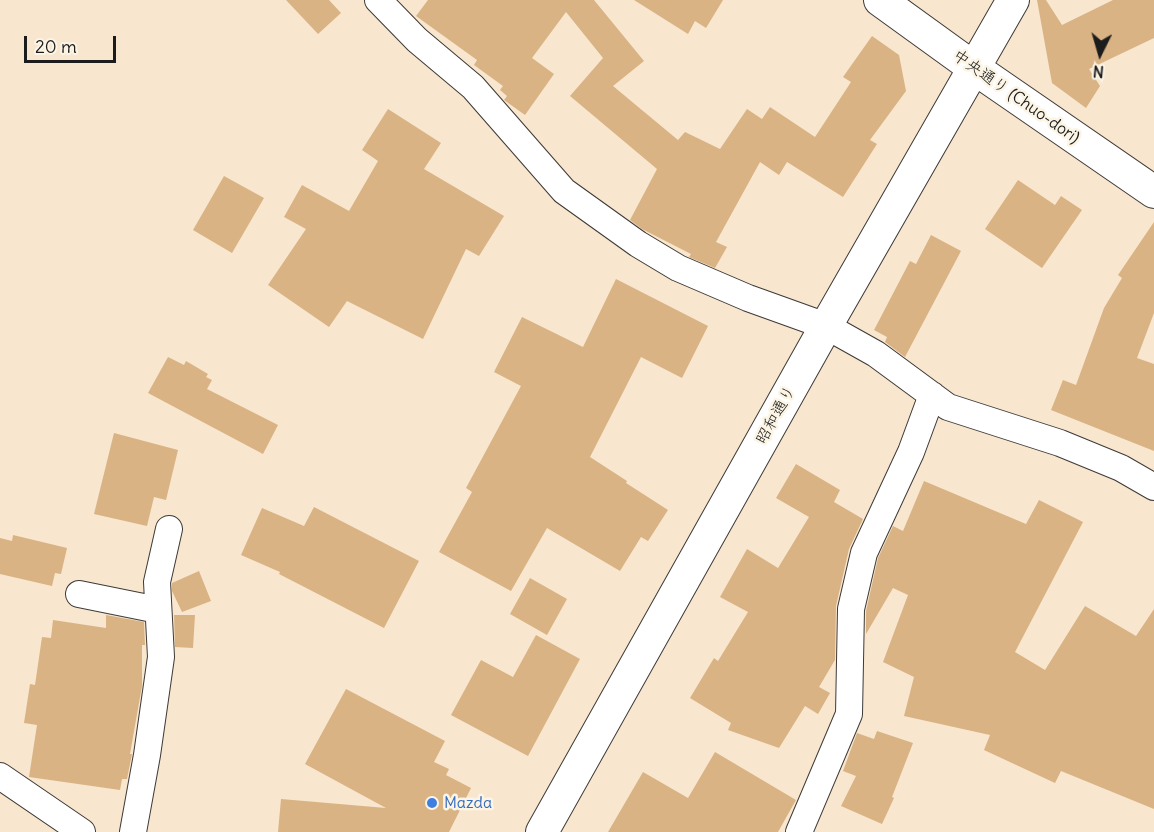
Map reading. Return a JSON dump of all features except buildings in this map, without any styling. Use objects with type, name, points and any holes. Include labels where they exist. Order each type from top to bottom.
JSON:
[{"type":"street","points":[[378,0],[417,40],[473,87],[564,191],[611,225],[678,268],[748,298],[826,326],[876,354],[948,407],[1060,443],[1121,468],[1154,487]]},
{"type":"street","name":"中央通り (Chuo-dori)","points":[[880,0],[1154,192]]},
{"type":"street","name":"昭和通り","points":[[542,832],[826,326],[1013,0]]},
{"type":"street","points":[[799,832],[849,714],[851,609],[864,553],[911,452],[932,395]]},
{"type":"street","points":[[133,832],[161,657],[157,582],[169,529]]},
{"type":"street","points":[[79,594],[158,610]]},
{"type":"street","points":[[0,776],[82,832]]},
{"type":"place","name":"Mazda","points":[[432,803]]}]
